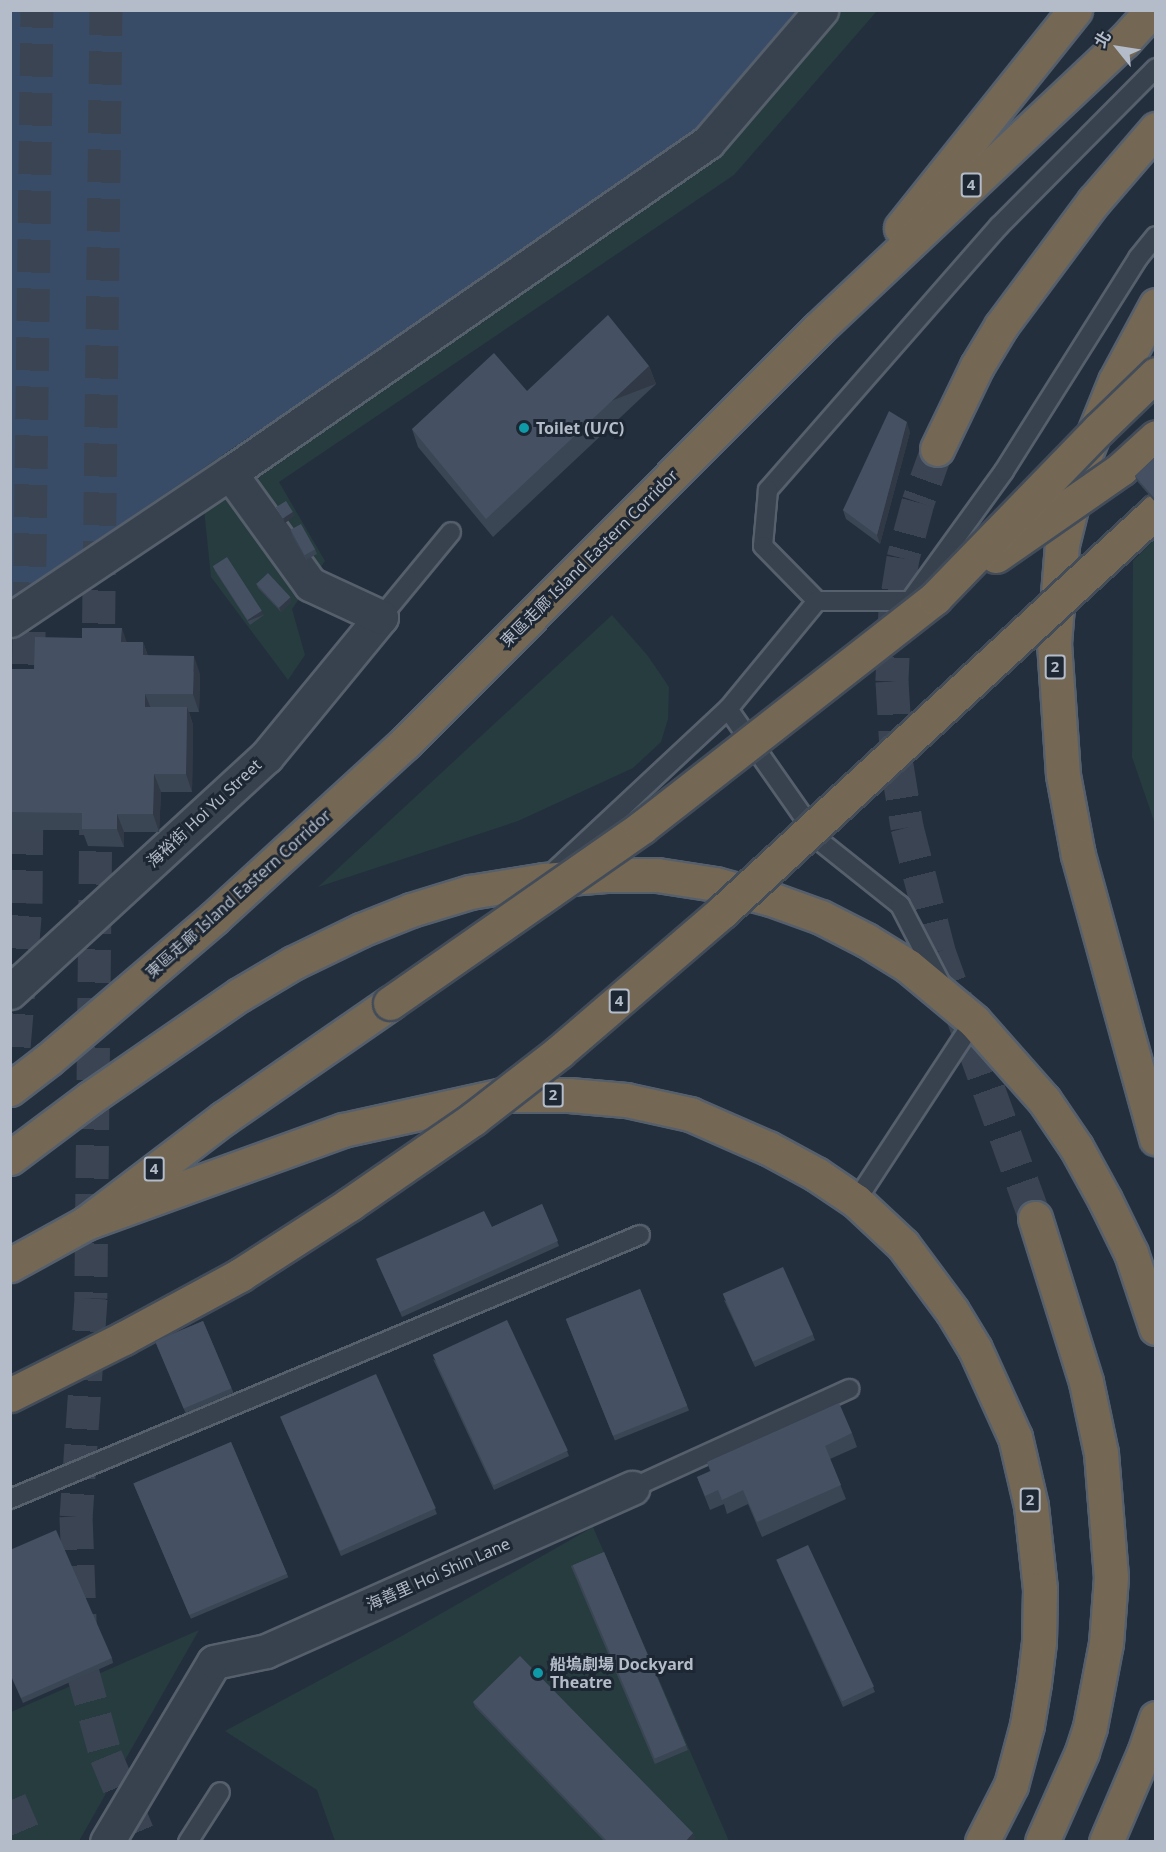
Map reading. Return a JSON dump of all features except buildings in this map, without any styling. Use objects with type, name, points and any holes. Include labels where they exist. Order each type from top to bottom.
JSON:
[{"type":"highway","points":[[818,329],[1075,10]]},
{"type":"highway","name":"東區走廊 Island Eastern Corridor","points":[[10,1089],[49,1059],[215,917],[405,743],[818,329],[1124,41],[1152,10]]},
{"type":"highway","points":[[937,449],[977,366],[1001,326],[1094,201],[1155,129]]},
{"type":"highway","name":"2","points":[[1155,304],[1115,381],[1083,460],[1062,544],[1054,643],[1063,775],[1078,855],[1155,1138]]},
{"type":"highway","name":"4","points":[[10,1264],[86,1223],[224,1118],[642,827],[935,598],[1155,374]]},
{"type":"highway","points":[[935,598],[1121,469],[1155,436]]},
{"type":"highway","name":"4","points":[[10,1395],[124,1338],[240,1275],[350,1204],[473,1119],[559,1052],[723,911],[1155,511]]},
{"type":"highway","points":[[10,1158],[239,995],[293,963],[361,930],[411,910],[470,892],[544,880],[606,875],[657,875],[716,884],[771,899],[821,917],[866,940],[908,966],[947,996],[974,1021],[1044,1100],[1076,1147],[1106,1200],[1131,1253],[1155,1328]]},
{"type":"highway","name":"2","points":[[86,1223],[343,1130],[502,1095],[569,1095],[626,1100],[690,1114],[768,1148],[816,1174],[856,1201],[903,1245],[952,1311],[975,1349],[1015,1437],[1031,1506],[1040,1590],[1039,1642],[1028,1725],[1011,1785],[982,1842]]},
{"type":"highway","points":[[1035,1218],[1086,1382],[1101,1453],[1111,1577],[1106,1643],[1090,1727],[1042,1842]]},
{"type":"highway","points":[[1106,1842],[1144,1753],[1155,1718]]},
{"type":"street","points":[[10,620],[230,473],[708,142],[821,10]]},
{"type":"street","points":[[230,473],[310,584],[381,617]]},
{"type":"street","name":"海裕街 Hoi Yu Street","points":[[10,992],[266,757],[381,617]]},
{"type":"street","name":"海善里 Hoi Shin Lane","points":[[106,1842],[214,1662],[266,1651],[632,1488]]},
{"type":"lane","points":[[1155,68],[999,226],[768,490],[763,546],[817,601],[910,601],[1004,471],[1138,258],[1155,236]]},
{"type":"lane","points":[[381,617],[451,532]]},
{"type":"lane","points":[[544,880],[728,709],[817,601]]},
{"type":"lane","points":[[728,709],[821,842],[900,905],[947,996]]},
{"type":"lane","points":[[856,1201],[974,1021]]},
{"type":"lane","points":[[10,1498],[640,1235]]},
{"type":"lane","name":"海善里 Hoi Shin Lane","points":[[632,1488],[849,1389]]},
{"type":"lane","points":[[188,1842],[220,1792]]},
{"type":"green space","points":[[805,11],[877,11],[734,175],[279,482],[325,561],[292,609],[305,655],[288,680],[211,577],[204,509],[11,641],[10,598],[698,134]]},
{"type":"green space","points":[[1155,539],[1155,824],[1132,757],[1133,561]]},
{"type":"green space","points":[[612,615],[648,656],[669,687],[668,719],[661,742],[633,768],[518,821],[318,887]]},
{"type":"green space","points":[[593,1527],[729,1841],[335,1841],[317,1790],[225,1731],[400,1637]]},
{"type":"green space","points":[[199,1630],[79,1841],[11,1841],[11,1712]]},
{"type":"water","points":[[11,11],[805,11],[698,134],[11,598]]},
{"type":"tunnel","points":[[28,713],[37,10]]},
{"type":"tunnel","points":[[98,672],[106,10]]},
{"type":"tunnel","points":[[937,449],[918,502],[903,558],[895,608],[892,681],[897,765],[907,827],[939,951],[1035,1218]]},
{"type":"tunnel","points":[[10,1095],[26,903],[27,785]]},
{"type":"tunnel","points":[[96,802],[91,1298],[76,1516],[82,1669],[106,1756],[142,1842]]},
{"type":"tunnel","points":[[10,1800],[28,1842]]},
{"type":"place","name":"Toilet (U/C)","points":[[524,428]]},
{"type":"place","name":"船塢劇場 Dockyard Theatre","points":[[538,1673]]}]
